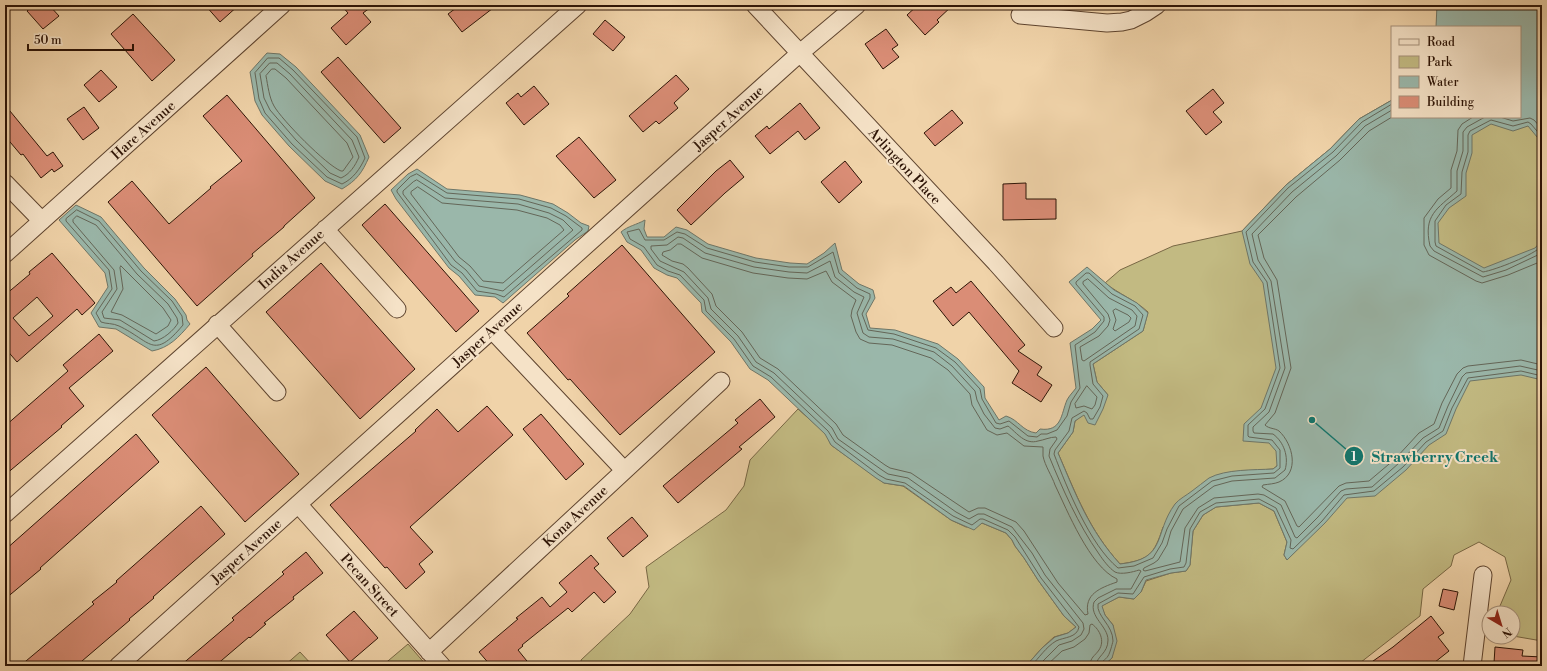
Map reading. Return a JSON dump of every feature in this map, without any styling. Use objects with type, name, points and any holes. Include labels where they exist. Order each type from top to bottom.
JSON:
[{"type":"street","name":"Hare Avenue","points":[[5,254],[282,5]]},
{"type":"street","name":"India Avenue","points":[[5,514],[217,324],[578,5]]},
{"type":"street","name":"Arlington Place","points":[[755,5],[996,263],[1054,328]]},
{"type":"street","name":"Jasper Avenue","points":[[118,666],[800,53],[857,5]]},
{"type":"street","points":[[1020,15],[1107,23],[1131,20],[1151,9]]},
{"type":"street","points":[[5,183],[42,222]]},
{"type":"street","points":[[325,229],[397,309]]},
{"type":"street","points":[[217,324],[277,392]]},
{"type":"street","points":[[492,330],[624,470]]},
{"type":"street","name":"Kona Avenue","points":[[429,652],[721,381]]},
{"type":"street","name":"Pecan Street","points":[[298,504],[442,666]]},
{"type":"street","points":[[1472,666],[1483,575]]},
{"type":"green space","points":[[1542,7],[1542,641],[1521,637],[1521,605],[1500,605],[1511,580],[1505,557],[1479,542],[1454,555],[1451,566],[1423,589],[1420,616],[1356,666],[1103,666],[1112,658],[1113,625],[1105,615],[1101,606],[1119,597],[1134,599],[1141,592],[1146,581],[1171,573],[1186,571],[1190,565],[1193,531],[1203,515],[1216,507],[1259,503],[1274,511],[1287,542],[1284,555],[1287,560],[1297,550],[1420,118],[1521,118],[1521,26]]},
{"type":"green space","points":[[1391,101],[1277,466],[1273,469],[1231,472],[1163,527],[1157,544],[1149,554],[1144,558],[1120,564],[1100,538],[1084,511],[1058,453],[1073,432],[1075,421],[1108,395],[1097,382],[1093,364],[1143,331],[1148,312],[1105,283],[1120,270],[1173,246],[1242,231],[1286,185],[1330,149],[1359,119]]},
{"type":"green space","points":[[798,409],[826,434],[831,445],[884,483],[903,486],[951,520],[966,527],[977,526],[982,523],[1006,533],[1064,616],[1076,627],[1068,633],[1054,637],[1026,666],[582,666],[581,660],[630,614],[649,587],[646,567],[726,510],[744,486],[750,460]]},
{"type":"green space","points":[[408,644],[427,666],[382,666]]},
{"type":"green space","points":[[300,652],[313,666],[284,666]]},
{"type":"water","points":[[1437,5],[1542,5],[1542,143],[1528,126],[1513,131],[1491,124],[1472,135],[1472,153],[1466,173],[1466,196],[1449,208],[1438,223],[1439,243],[1484,268],[1535,248],[1542,240],[1542,380],[1521,375],[1470,381],[1456,409],[1446,434],[1429,445],[1406,470],[1375,496],[1347,498],[1325,523],[1287,560],[1284,555],[1287,542],[1274,511],[1259,503],[1216,507],[1203,515],[1193,531],[1190,565],[1186,571],[1171,573],[1146,580],[1141,592],[1134,599],[1119,597],[1102,606],[1105,615],[1113,625],[1117,641],[1112,658],[1103,666],[1026,666],[1042,648],[1055,637],[1068,633],[1076,627],[1064,616],[1006,533],[982,523],[974,530],[951,520],[904,486],[884,483],[876,478],[831,445],[825,434],[768,380],[750,369],[731,342],[702,312],[701,303],[677,278],[667,275],[654,268],[641,250],[627,242],[621,232],[626,228],[645,220],[644,229],[647,237],[664,237],[676,227],[687,230],[708,244],[756,258],[807,264],[824,253],[835,243],[842,270],[859,284],[873,290],[875,298],[866,314],[870,328],[895,330],[938,344],[958,359],[984,387],[985,398],[999,420],[1006,416],[1027,430],[1036,433],[1040,429],[1053,428],[1057,425],[1062,416],[1067,400],[1076,388],[1070,343],[1092,329],[1101,320],[1069,282],[1087,267],[1114,290],[1137,303],[1148,313],[1143,331],[1093,364],[1097,382],[1108,395],[1103,409],[1095,425],[1088,423],[1084,415],[1075,421],[1073,432],[1058,453],[1084,512],[1109,551],[1120,564],[1135,561],[1146,557],[1153,551],[1168,515],[1175,504],[1209,478],[1232,471],[1273,469],[1277,466],[1276,451],[1269,443],[1243,441],[1244,424],[1261,408],[1276,368],[1263,283],[1250,264],[1242,231],[1286,185],[1330,149],[1359,119],[1391,101],[1391,118],[1521,118],[1521,26],[1436,26]]},
{"type":"water","points":[[267,53],[280,54],[296,67],[360,135],[369,157],[358,176],[342,189],[325,181],[289,146],[262,115],[255,101],[250,72]]},
{"type":"water","points":[[417,169],[447,189],[520,195],[553,204],[581,223],[589,226],[588,231],[575,240],[503,303],[495,297],[475,295],[459,276],[449,268],[396,199],[391,190],[408,174]]},
{"type":"water","points":[[76,205],[101,217],[144,268],[175,299],[186,315],[190,324],[169,345],[152,351],[116,329],[99,327],[91,313],[108,287],[105,273],[59,220]]},
{"type":"building","points":[[34,5],[49,5],[59,16],[43,29],[27,11]]},
{"type":"building","points":[[205,5],[239,5],[220,22]]},
{"type":"building","points":[[341,5],[374,5],[363,13],[371,22],[346,45],[331,28],[348,13]]},
{"type":"building","points":[[460,5],[497,5],[462,32],[448,14]]},
{"type":"building","points":[[918,5],[953,5],[937,20],[939,22],[925,35],[907,15]]},
{"type":"building","points":[[133,14],[175,60],[152,81],[111,34]]},
{"type":"building","points":[[605,20],[625,37],[613,51],[593,34]]},
{"type":"building","points":[[886,29],[898,45],[892,49],[899,57],[883,69],[865,44]]},
{"type":"building","points":[[338,57],[401,128],[384,143],[321,72]]},
{"type":"building","points":[[101,70],[117,87],[99,102],[84,85]]},
{"type":"building","points":[[676,75],[689,89],[674,103],[678,108],[659,124],[656,121],[643,132],[629,116]]},
{"type":"building","points":[[534,86],[549,104],[524,125],[506,103],[518,93],[521,97]]},
{"type":"building","points":[[1213,89],[1224,103],[1213,112],[1222,122],[1206,135],[1186,111]]},
{"type":"building","points":[[227,95],[315,198],[252,254],[253,256],[197,306],[108,202],[132,181],[169,224],[211,188],[210,187],[242,161],[203,116]]},
{"type":"building","points":[[800,103],[820,128],[805,140],[798,131],[770,154],[755,136],[767,126],[769,129]]},
{"type":"building","points":[[5,105],[47,156],[53,152],[63,166],[54,172],[52,169],[41,178],[23,154],[21,155],[5,136]]},
{"type":"building","points":[[84,107],[99,128],[83,140],[67,119]]},
{"type":"building","points":[[952,110],[963,123],[935,146],[924,133]]},
{"type":"building","points":[[579,137],[616,180],[594,198],[556,156]]},
{"type":"building","points":[[730,160],[744,177],[691,225],[677,210],[716,171]]},
{"type":"building","points":[[845,161],[862,182],[839,203],[821,182]]},
{"type":"building","points":[[1026,183],[1026,199],[1056,199],[1056,219],[1003,220],[1003,184]]},
{"type":"building","points":[[385,204],[479,311],[456,332],[362,225]]},
{"type":"building","points":[[622,245],[715,352],[620,435],[570,379],[568,380],[527,333],[569,296],[567,294]]},
{"type":"building","points":[[52,253],[95,303],[82,315],[77,309],[17,362],[5,348],[5,295],[30,274],[29,272]],"holes":[[[37,297],[53,316],[29,336],[13,318]]]},
{"type":"building","points":[[321,263],[415,369],[360,419],[266,312]]},
{"type":"building","points":[[971,281],[1025,345],[1018,351],[1042,367],[1037,375],[1052,385],[1041,402],[1012,383],[1019,371],[969,312],[953,326],[933,301],[951,287],[956,293]]},
{"type":"building","points":[[99,334],[113,351],[69,388],[84,406],[61,426],[62,427],[5,475],[5,426],[68,371],[63,365]]},
{"type":"building","points":[[206,367],[299,474],[245,522],[152,415]]},
{"type":"building","points":[[760,399],[775,417],[739,447],[742,449],[678,503],[663,486],[738,423],[735,420]]},
{"type":"building","points":[[487,406],[513,435],[410,527],[433,552],[419,564],[425,572],[406,589],[387,567],[385,568],[330,505],[416,431],[415,430],[437,409],[458,432]]},
{"type":"building","points":[[541,414],[584,464],[566,480],[523,429]]},
{"type":"building","points":[[136,434],[159,462],[40,568],[41,569],[5,599],[5,550]]},
{"type":"building","points":[[201,506],[225,534],[153,597],[154,598],[129,619],[130,620],[82,661],[86,666],[20,666],[94,604],[92,602],[117,582],[116,581]]},
{"type":"building","points":[[632,517],[648,536],[623,557],[607,538]]},
{"type":"building","points":[[306,552],[323,573],[293,597],[294,599],[264,623],[266,624],[250,638],[249,637],[215,666],[180,666],[234,620],[232,618],[284,574],[282,572]]},
{"type":"building","points":[[591,555],[599,564],[594,568],[616,592],[604,603],[594,592],[572,612],[568,608],[522,645],[523,646],[518,650],[531,666],[491,666],[479,652],[518,619],[516,618],[542,597],[550,607],[567,592],[559,583]]},
{"type":"building","points":[[1443,589],[1458,592],[1454,610],[1439,606]]},
{"type":"building","points":[[354,611],[378,638],[350,662],[326,635]]},
{"type":"building","points":[[1431,616],[1444,633],[1438,637],[1449,651],[1430,666],[1366,666],[1393,647]]},
{"type":"building","points":[[1495,647],[1523,650],[1522,656],[1542,657],[1542,666],[1499,666],[1499,663],[1494,663]]},
{"type":"place","name":"Strawberry Creek","points":[[1312,420]]}]
